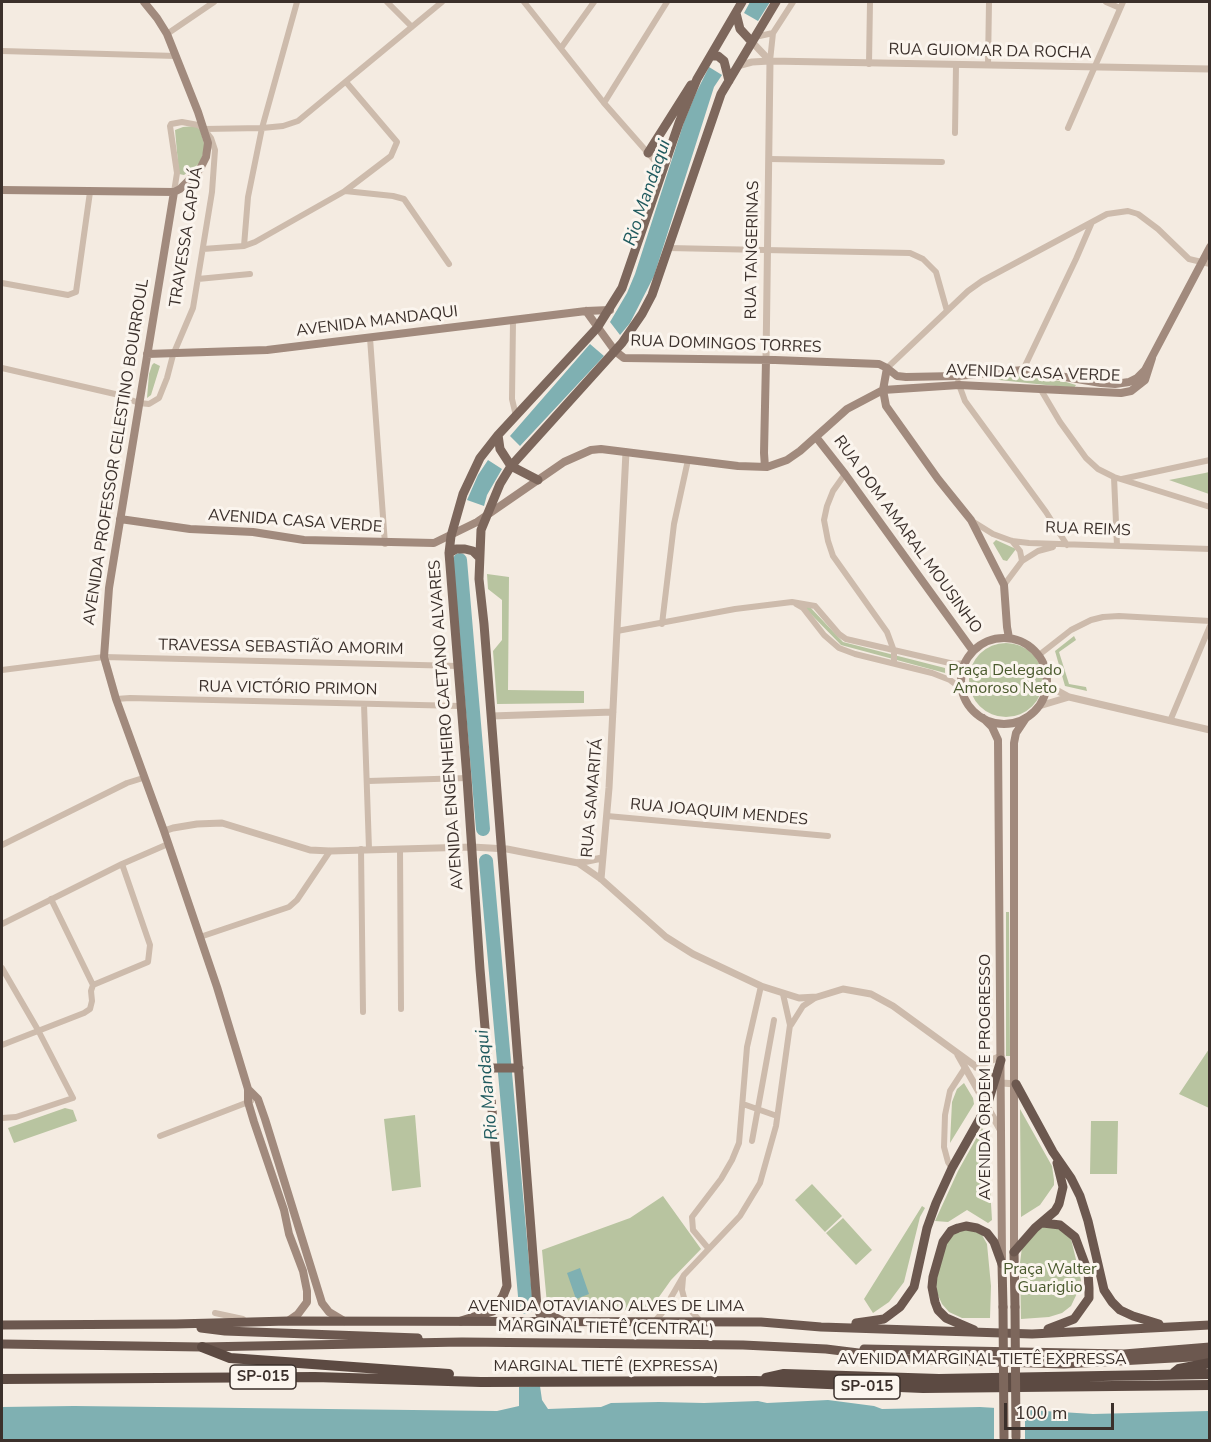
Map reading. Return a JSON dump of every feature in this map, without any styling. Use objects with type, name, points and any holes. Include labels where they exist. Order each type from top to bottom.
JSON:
[{"type":"highway","points":[[821,1327],[884,1319],[908,1298],[918,1276],[927,1228],[952,1168],[999,1082],[1001,1058]]},
{"type":"highway","points":[[1016,1084],[1080,1196],[1088,1221],[1100,1279],[1112,1302],[1120,1310],[1133,1316],[1170,1326]]},
{"type":"highway","points":[[1014,1252],[1023,1240],[1055,1211],[1064,1187],[1053,1152]]},
{"type":"highway","points":[[1032,1334],[1074,1319],[1089,1298],[1088,1272],[1075,1237],[1060,1226],[1043,1223]]},
{"type":"highway","points":[[982,1333],[946,1318],[938,1310],[932,1287],[943,1242],[958,1227],[977,1228],[987,1233],[994,1242],[1002,1264]]},
{"type":"highway","name":"AVENIDA OTAVIANO ALVES DE LIMA","points":[[2,1325],[288,1321],[775,1322],[821,1327],[1032,1334],[1209,1325]]},
{"type":"highway","points":[[176,1324],[225,1331],[375,1335],[462,1342]]},
{"type":"highway","name":"MARGINAL TIETÊ (CENTRAL)","points":[[2,1344],[202,1347],[462,1342],[743,1345],[826,1349],[907,1359],[1064,1364],[1209,1356]]},
{"type":"highway","points":[[202,1347],[230,1358],[466,1376],[481,1382]]},
{"type":"highway","points":[[826,1349],[1124,1354],[1209,1347]]},
{"type":"highway","points":[[1171,1375],[1179,1369],[1209,1363]]},
{"type":"highway","name":"AVENIDA MARGINAL TIETÊ EXPRESSA","points":[[756,1381],[784,1374],[939,1379],[1209,1374]]},
{"type":"highway","name":"MARGINAL TIETÊ (EXPRESSA)","points":[[2,1379],[315,1377],[481,1382],[756,1381],[923,1388],[1209,1385]]},
{"type":"main road","points":[[144,2],[167,34],[204,129]]},
{"type":"main road","name":"AVENIDA ENGENHEIRO CAETANO ALVARES","points":[[461,1321],[493,1311],[507,1286],[460,706],[449,553],[451,536],[463,494],[480,458],[498,435],[597,328],[622,288],[662,169],[697,79],[742,2]]},
{"type":"main road","points":[[562,1321],[554,1317],[541,1316],[537,1307],[479,579],[481,530],[500,484],[512,466],[631,333],[652,295],[721,94],[776,2]]},
{"type":"main road","points":[[736,13],[740,28],[753,40]]},
{"type":"main road","points":[[711,56],[718,56],[724,61],[729,81]]},
{"type":"main road","points":[[648,153],[688,88],[697,79]]},
{"type":"main road","name":"TRAVESSA CAPUÁ","points":[[174,192],[180,189],[204,163],[208,147],[204,129]]},
{"type":"main road","points":[[2,190],[174,192]]},
{"type":"main road","name":"AVENIDA PROFESSOR CELESTINO BOURROUL","points":[[174,192],[109,588],[104,657],[143,778],[164,831],[200,937],[248,1089],[248,1102],[288,1232],[303,1271],[307,1302]]},
{"type":"main road","name":"AVENIDA CASA VERDE","points":[[887,368],[897,376],[958,380],[1041,390],[1112,393],[1131,391],[1145,380],[1152,358],[1209,247]]},
{"type":"main road","name":"AVENIDA MANDAQUI","points":[[147,354],[172,355],[267,350],[610,310]]},
{"type":"main road","name":"RUA DOMINGOS TORRES","points":[[586,311],[615,351],[624,358],[879,364],[887,368]]},
{"type":"main road","name":"AVENIDA CASA VERDE","points":[[120,519],[190,529],[253,532],[304,540],[385,544],[434,543],[486,516],[564,462],[591,450],[601,449],[738,466],[765,467],[787,460],[847,409],[883,390],[1023,370],[1115,384],[1137,378],[1152,358]]},
{"type":"main road","name":"RUA TANGERINAS","points":[[765,467],[766,360]]},
{"type":"main road","points":[[883,390],[887,368]]},
{"type":"main road","name":"RUA REIMS","points":[[883,390],[883,397],[892,416],[971,520],[1004,585]]},
{"type":"main road","points":[[498,435],[500,448],[512,466],[538,480]]},
{"type":"main road","name":"RUA DOM AMARAL MOUSINHO","points":[[816,437],[974,651]]},
{"type":"main road","points":[[449,553],[456,549],[465,549],[479,557]]},
{"type":"main road","points":[[1004,585],[1009,638]]},
{"type":"main road","points":[[1009,638],[1021,641],[1039,655],[1047,674],[1047,685],[1039,706],[1026,718],[1005,724],[983,718],[969,706],[962,689],[962,671],[974,651],[994,639],[1009,638]]},
{"type":"main road","name":"AVENIDA ORDEM E PROGRESSO","points":[[983,718],[992,727],[998,740],[1001,1058]]},
{"type":"main road","name":"AVENIDA ORDEM E PROGRESSO","points":[[1016,1440],[1013,1156],[1016,1084],[1014,743],[1016,733],[1026,718]]},
{"type":"main road","points":[[489,1068],[519,1068]]},
{"type":"main road","name":"AVENIDA ORDEM E PROGRESSO","points":[[999,1082],[1002,1134],[1004,1440]]},
{"type":"main road","name":"AVENIDA PROFESSOR CELESTINO BOURROUL","points":[[248,1089],[258,1100],[322,1303]]},
{"type":"main road","points":[[285,1217],[291,1199]]},
{"type":"main road","points":[[288,1232],[296,1216]]},
{"type":"main road","points":[[288,1232],[299,1233],[302,1239]]},
{"type":"main road","points":[[288,1321],[298,1314],[307,1302],[316,1306],[322,1303],[329,1312],[345,1322]]},
{"type":"street","points":[[167,34],[214,2]]},
{"type":"street","points":[[244,246],[248,197],[262,128],[297,2]]},
{"type":"street","points":[[387,2],[412,27]]},
{"type":"street","points":[[174,192],[177,173],[170,124],[192,123],[204,129],[262,128],[283,126],[298,121],[442,2]]},
{"type":"street","points":[[524,2],[604,103],[662,169]]},
{"type":"street","points":[[561,48],[594,2]]},
{"type":"street","points":[[604,103],[666,2]]},
{"type":"street","name":"RUA TANGERINAS","points":[[766,360],[770,61],[773,33],[793,2]]},
{"type":"street","points":[[869,63],[870,2]]},
{"type":"street","points":[[988,65],[989,2]]},
{"type":"street","points":[[1068,128],[1121,5],[1106,2]]},
{"type":"street","points":[[770,61],[753,40],[773,33]]},
{"type":"street","points":[[2,51],[176,56]]},
{"type":"street","name":"RUA GUIOMAR DA ROCHA","points":[[738,66],[770,61],[1209,69]]},
{"type":"street","points":[[955,133],[957,65]]},
{"type":"street","points":[[203,249],[244,246],[255,242],[345,191],[391,156],[398,142],[346,82]]},
{"type":"street","name":"TRAVESSA CAPUÁ","points":[[139,402],[149,404],[159,398],[167,378],[172,355],[188,323],[198,279],[213,183],[215,150],[211,138],[204,129]]},
{"type":"street","points":[[769,159],[942,162]]},
{"type":"street","points":[[345,191],[404,199],[448,264]]},
{"type":"street","points":[[2,283],[68,295],[76,292],[90,192]]},
{"type":"street","points":[[887,368],[982,280],[1092,221],[1119,212],[1128,211],[1138,214],[1158,229],[1189,259],[1209,264]]},
{"type":"street","points":[[1023,370],[1092,221]]},
{"type":"street","points":[[668,248],[910,253],[924,259],[936,272],[947,311]]},
{"type":"street","points":[[198,279],[250,274]]},
{"type":"street","points":[[513,321],[512,399],[516,417]]},
{"type":"street","points":[[370,338],[385,544]]},
{"type":"street","points":[[2,368],[115,394],[139,402]]},
{"type":"street","points":[[958,380],[965,401],[1046,513],[1065,545],[1038,551],[1022,561],[1004,585]]},
{"type":"street","points":[[1041,390],[1060,422],[1086,458],[1098,470],[1209,507]]},
{"type":"street","name":"RUA SAMARITÁ","points":[[626,453],[607,816],[601,879],[666,937],[693,954],[761,986],[799,998],[817,997],[843,989],[871,994],[886,1002],[999,1082]]},
{"type":"street","points":[[662,624],[674,524],[688,460]]},
{"type":"street","points":[[1118,478],[1209,460]]},
{"type":"street","points":[[845,474],[833,491],[827,506],[824,520],[828,541],[833,556],[886,632],[894,651],[894,663]]},
{"type":"street","points":[[1117,546],[1118,478]]},
{"type":"street","name":"RUA REIMS","points":[[971,520],[993,534],[1012,541],[1065,545],[1209,549]]},
{"type":"street","points":[[1012,541],[1020,550],[1022,561]]},
{"type":"street","points":[[617,631],[735,609],[792,602],[815,606],[846,639],[954,664],[965,663]]},
{"type":"street","points":[[792,602],[802,608],[824,635],[839,648],[932,674],[950,680],[962,689]]},
{"type":"street","points":[[1039,655],[1071,630],[1090,620],[1103,617],[1119,616],[1209,623],[1170,721]]},
{"type":"street","name":"TRAVESSA SEBASTIÃO AMORIM","points":[[2,670],[104,657],[458,666]]},
{"type":"street","points":[[1047,685],[1069,697],[1209,730]]},
{"type":"street","points":[[1039,706],[1069,697]]},
{"type":"street","name":"RUA VICTÓRIO PRIMON","points":[[116,699],[460,706]]},
{"type":"street","points":[[363,1012],[368,781],[364,704]]},
{"type":"street","points":[[491,716],[613,712]]},
{"type":"street","points":[[2,845],[127,783],[143,778]]},
{"type":"street","points":[[368,781],[467,778]]},
{"type":"street","name":"RUA JOAQUIM MENDES","points":[[607,816],[828,836]]},
{"type":"street","points":[[164,831],[197,824],[222,823],[310,850],[330,852],[472,847],[501,848],[578,863],[602,858]]},
{"type":"street","points":[[2,924],[122,864],[168,844]]},
{"type":"street","points":[[400,849],[401,1009]]},
{"type":"street","points":[[200,937],[289,907],[297,900],[330,852]]},
{"type":"street","points":[[578,863],[601,879]]},
{"type":"street","points":[[93,985],[148,962],[150,945],[122,864]]},
{"type":"street","points":[[2,1045],[84,1013],[90,1009],[93,1001],[91,991],[93,985],[51,899]]},
{"type":"street","points":[[2,968],[39,1030],[73,1098],[16,1117],[2,1118]]},
{"type":"street","points":[[708,1248],[693,1230],[692,1217],[708,1198],[732,1161],[739,1143],[747,1047],[761,986]]},
{"type":"street","points":[[655,1322],[684,1275],[740,1216],[760,1183],[777,1116],[790,1025],[783,994]]},
{"type":"street","points":[[790,1025],[803,1006],[817,997]]},
{"type":"street","points":[[752,1141],[774,1020]]},
{"type":"street","name":"RUA SAMARITÁ","points":[[956,1052],[1002,1134]]},
{"type":"street","points":[[976,1067],[1001,1058]]},
{"type":"street","points":[[952,1168],[944,1147],[945,1115],[947,1100],[965,1068]]},
{"type":"street","points":[[956,1083],[971,1078]]},
{"type":"street","points":[[999,1082],[1016,1084]]},
{"type":"street","points":[[160,1136],[258,1100]]},
{"type":"street","points":[[743,1104],[777,1116]]},
{"type":"street","points":[[684,1275],[682,1290],[686,1305],[701,1322]]},
{"type":"street","points":[[215,1313],[253,1322]]},
{"type":"green space","points":[[195,126],[200,129],[205,147],[200,163],[184,175],[179,174],[175,130]]},
{"type":"green space","points":[[154,363],[160,366],[151,395],[147,398],[149,374]]},
{"type":"green space","points":[[1013,374],[1076,385],[1074,388],[990,379]]},
{"type":"green space","points":[[1209,472],[1209,494],[1169,480],[1205,473]]},
{"type":"green space","points":[[996,540],[1016,549],[1007,561],[1003,560],[993,543]]},
{"type":"green space","points":[[487,574],[509,577],[508,690],[584,691],[584,703],[497,704],[493,651],[502,640],[502,600],[488,589]]},
{"type":"green space","points":[[809,606],[843,642],[945,668],[945,673],[841,645],[804,607]]},
{"type":"green space","points":[[1074,636],[1076,640],[1059,652],[1069,684],[1086,687],[1087,691],[1065,686],[1055,651]]},
{"type":"green space","name":"Praça Delegado Amoroso Neto","points":[[1006,643],[1020,646],[1032,654],[1040,666],[1043,680],[1040,694],[1032,706],[1020,714],[1006,717],[992,714],[980,706],[972,694],[969,680],[972,666],[980,654],[992,646]]},
{"type":"green space","points":[[1006,912],[1009,912],[1010,1056],[1006,1056]]},
{"type":"green space","points":[[1209,1049],[1209,1108],[1179,1094]]},
{"type":"green space","points":[[964,1083],[974,1104],[950,1143],[952,1102],[957,1089]]},
{"type":"green space","points":[[65,1108],[73,1110],[77,1121],[14,1143],[8,1128]]},
{"type":"green space","name":"Praça Walter Guariglio","points":[[1020,1109],[1052,1166],[1054,1180],[1054,1185],[1040,1205],[1021,1217]]},
{"type":"green space","points":[[415,1115],[421,1187],[392,1191],[384,1119]]},
{"type":"green space","points":[[1091,1121],[1118,1121],[1117,1174],[1090,1174]]},
{"type":"green space","name":"Praça Walter Guariglio","points":[[982,1128],[987,1138],[992,1220],[988,1223],[967,1210],[948,1222],[935,1221],[958,1171]]},
{"type":"green space","points":[[812,1184],[842,1216],[825,1232],[795,1200]]},
{"type":"green space","points":[[663,1196],[701,1249],[671,1280],[649,1311],[551,1308],[547,1304],[542,1250],[630,1218]]},
{"type":"green space","points":[[922,1206],[925,1208],[920,1217],[904,1282],[889,1302],[873,1313],[864,1299]]},
{"type":"green space","points":[[843,1218],[872,1250],[856,1265],[826,1233]]},
{"type":"green space","name":"Praça Walter Guariglio","points":[[1044,1226],[1055,1226],[1071,1239],[1081,1280],[1080,1287],[1071,1306],[1062,1313],[1049,1317],[1021,1319],[1022,1247],[1027,1238]]},
{"type":"green space","name":"Praça Walter Guariglio","points":[[958,1229],[973,1230],[982,1235],[987,1244],[991,1286],[990,1318],[962,1318],[949,1312],[937,1293],[936,1283],[943,1244]]},
{"type":"water","points":[[750,2],[770,2],[758,21],[744,13]]},
{"type":"water","points":[[709,67],[722,75],[714,87],[654,276],[630,323],[620,335],[610,322],[635,274],[684,122]]},
{"type":"water","points":[[590,344],[604,356],[520,446],[510,436]]},
{"type":"water","points":[[488,460],[502,469],[487,495],[484,506],[467,500],[478,475]]},
{"type":"water","points":[[580,1268],[589,1294],[576,1299],[567,1273]]},
{"type":"water","points":[[540,1386],[542,1400],[548,1409],[601,1407],[611,1403],[758,1401],[767,1403],[828,1400],[882,1409],[980,1407],[1093,1414],[1209,1411],[1210,1440],[2,1440],[2,1407],[497,1411],[519,1406],[519,1387]]},
{"type":"pier","points":[[994,1405],[1025,1407],[1025,1440],[994,1440]]},
{"type":"waterway","name":"Rio Mandaqui","points":[[460,560],[483,829]]},
{"type":"waterway","name":"Rio Mandaqui","points":[[486,861],[526,1307]]}]
